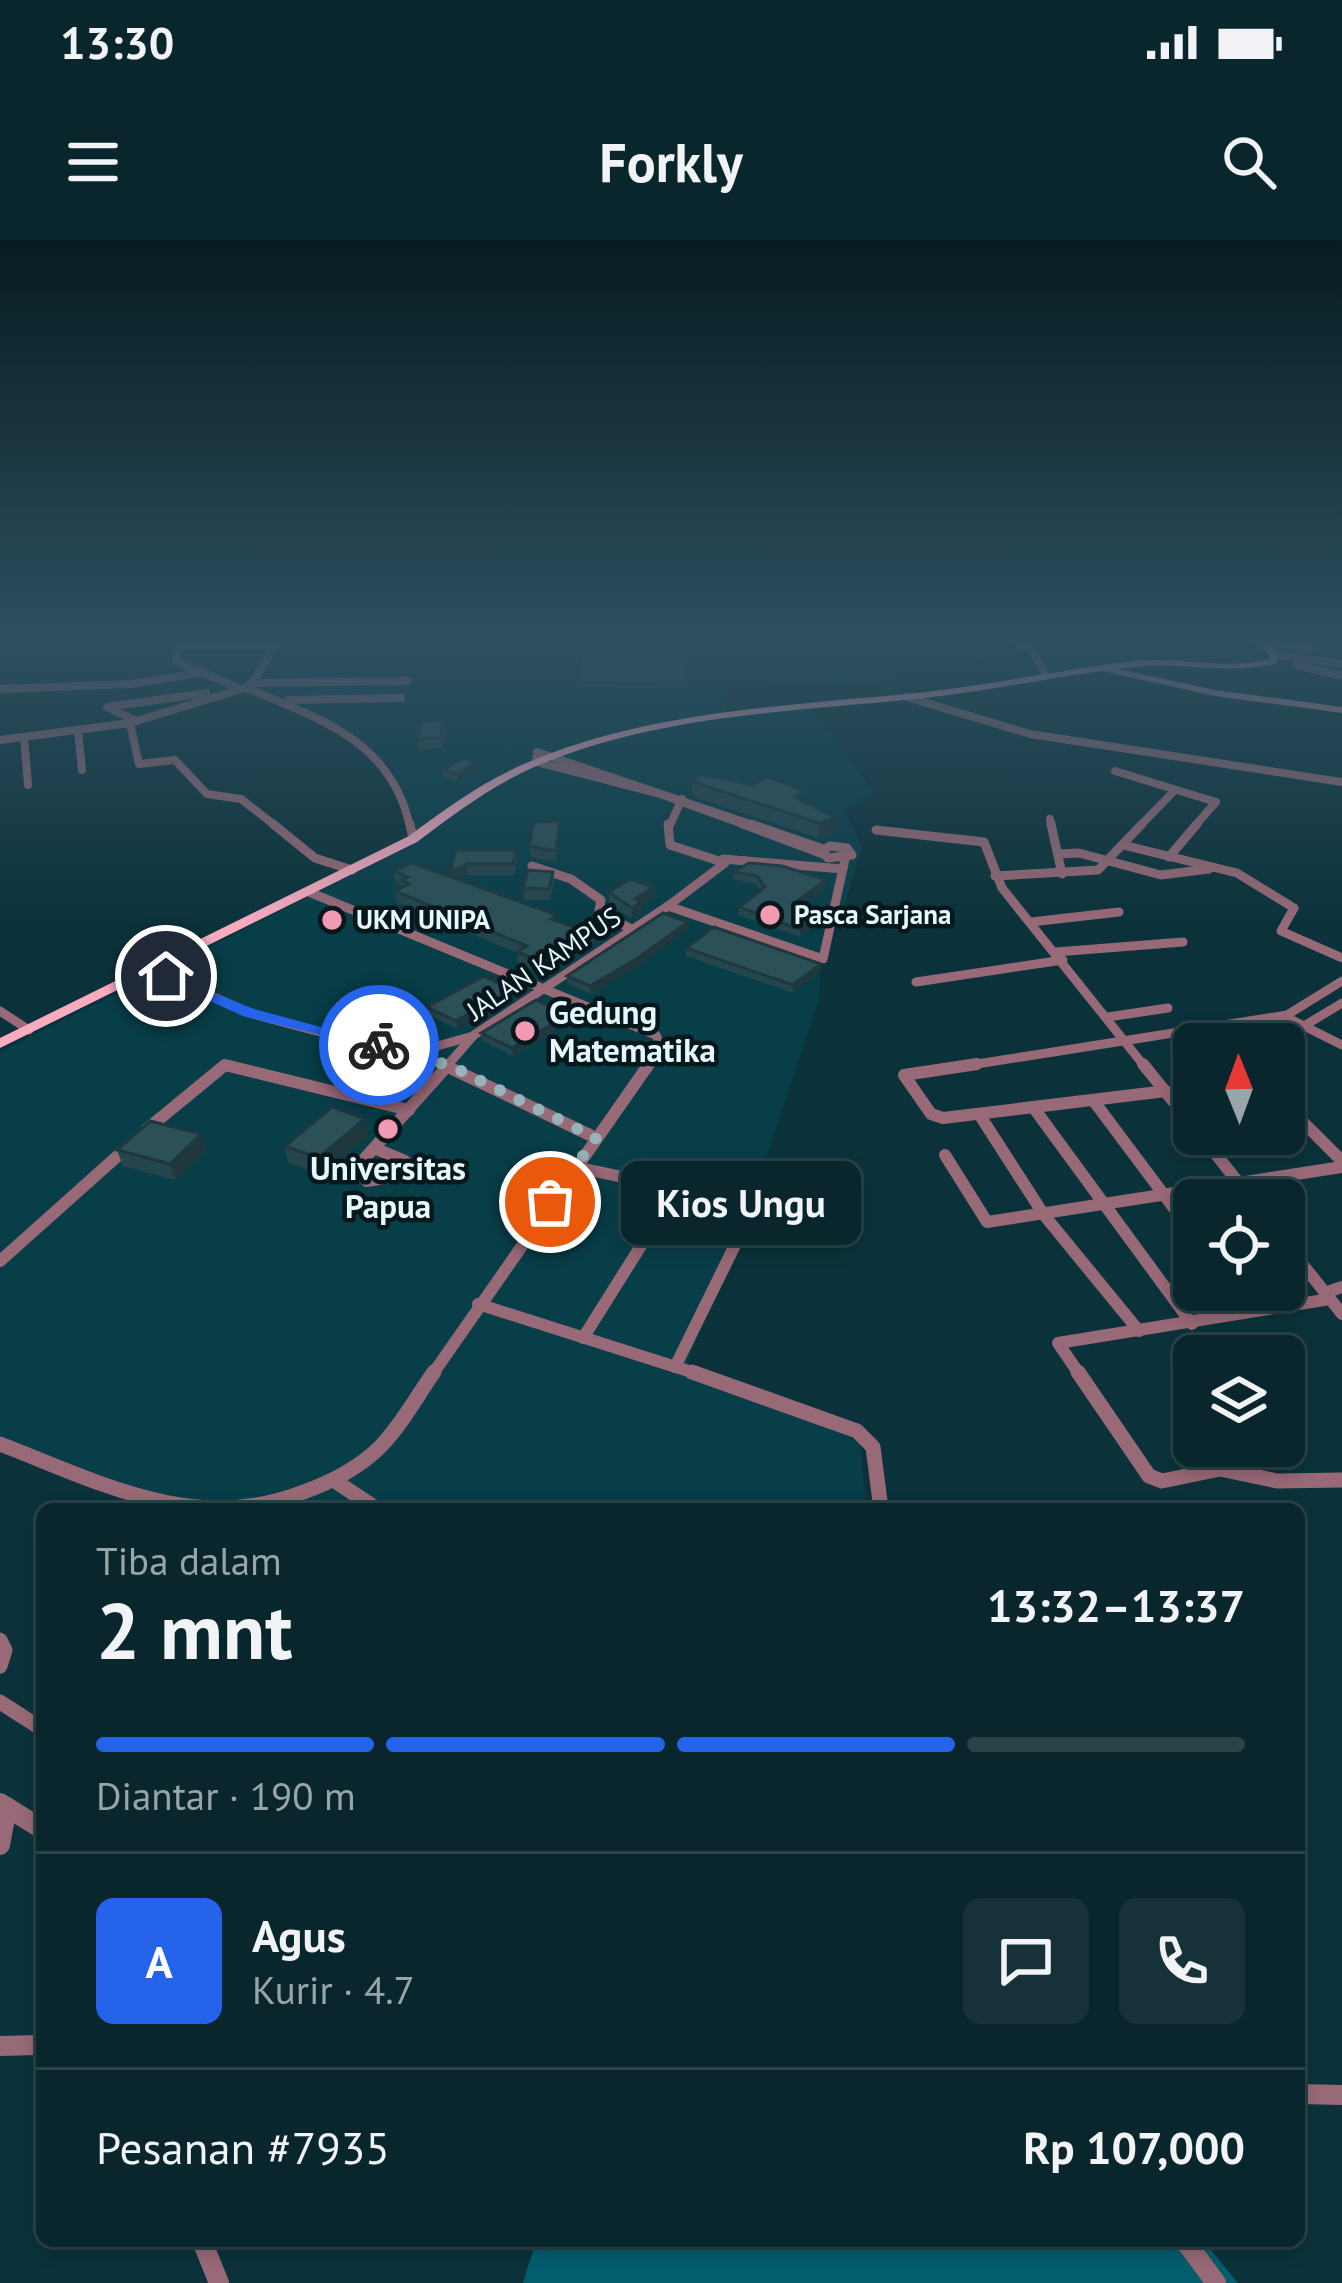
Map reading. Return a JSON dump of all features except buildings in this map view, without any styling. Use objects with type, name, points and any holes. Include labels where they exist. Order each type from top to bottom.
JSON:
[{"type":"main road","points":[[0,1044],[412,839],[469,795],[541,758],[604,735]]},
{"type":"street","points":[[0,740],[39,735]]},
{"type":"street","points":[[78,735],[82,770]]},
{"type":"street","points":[[136,735],[139,764],[175,760],[207,794],[242,799],[315,858],[352,870]]},
{"type":"street","points":[[342,735],[389,772],[400,788],[412,839]]},
{"type":"street","points":[[1039,735],[1342,782]]},
{"type":"street","points":[[24,737],[28,785]]},
{"type":"street","points":[[541,758],[685,805],[779,839],[823,852],[847,848],[852,853],[844,864],[723,859],[670,845],[667,831],[685,805]]},
{"type":"street","points":[[1115,771],[1216,802],[1169,856]]},
{"type":"street","points":[[995,876],[1092,872],[1174,791]]},
{"type":"street","points":[[1050,818],[1062,874]]},
{"type":"street","points":[[877,830],[982,840],[995,876],[1173,1100]]},
{"type":"street","points":[[1123,844],[1214,868],[1288,902],[1294,914],[1281,931],[1342,958]]},
{"type":"street","points":[[1058,854],[1074,852],[1161,874],[1214,868]]},
{"type":"street","name":"JALAN KAMPUS","points":[[374,1148],[474,1035],[668,906],[724,866],[723,859]]},
{"type":"street","name":"JALAN KAMPUS","points":[[668,906],[820,960],[829,943],[844,864]]},
{"type":"street","points":[[532,866],[592,890],[601,900],[600,912],[631,929]]},
{"type":"street","points":[[264,1503],[334,1481],[383,1445],[662,1042],[656,1035],[309,892]]},
{"type":"street","points":[[1031,922],[1119,912]]},
{"type":"street","points":[[916,982],[1059,956],[1183,942]]},
{"type":"street","points":[[153,969],[249,1013],[451,1066],[596,1138]]},
{"type":"street","points":[[1166,1091],[979,1114],[931,1114],[904,1073],[1282,1016],[1342,981]]},
{"type":"street","points":[[1305,1025],[1342,1003]]},
{"type":"street","points":[[1108,1017],[1168,1008]]},
{"type":"street","points":[[0,1011],[29,1030]]},
{"type":"street","points":[[1282,1016],[1297,1023]]},
{"type":"street","points":[[1305,1026],[1340,1043]]},
{"type":"street","points":[[412,1053],[474,1035]]},
{"type":"street","points":[[0,1261],[220,1066],[247,1066],[409,1110]]},
{"type":"street","points":[[1093,1100],[1173,1208]]},
{"type":"street","points":[[1033,1107],[1192,1324]]},
{"type":"street","points":[[979,1114],[1044,1215],[1139,1331]]},
{"type":"street","points":[[1305,1124],[1342,1164]]},
{"type":"street","points":[[945,1155],[982,1219],[1044,1215],[1173,1193]]},
{"type":"street","points":[[1216,1155],[1235,1179]]},
{"type":"street","points":[[1260,1179],[1342,1164]]},
{"type":"street","points":[[574,1167],[732,1200],[743,1211],[738,1239],[676,1367]]},
{"type":"street","points":[[584,1339],[676,1190]]},
{"type":"street","points":[[1305,1268],[1342,1314]]},
{"type":"street","points":[[1305,1300],[1342,1287]]},
{"type":"street","points":[[478,1304],[793,1404],[864,1435],[873,1447],[880,1503]]},
{"type":"street","points":[[1248,1311],[1058,1343],[1149,1476],[1162,1480],[1220,1469],[1276,1480],[1342,1480]]},
{"type":"street","points":[[0,1444],[168,1503]]},
{"type":"street","points":[[334,1481],[368,1503]]},
{"type":"street","points":[[0,1640],[5,1650],[0,1666]]},
{"type":"street","points":[[0,1702],[36,1725]]},
{"type":"street","points":[[0,1845],[3,1805],[36,1825]]},
{"type":"street","points":[[0,2045],[36,2045]]},
{"type":"street","points":[[1305,2094],[1342,2095]]},
{"type":"street","points":[[204,2247],[219,2283]]},
{"type":"street","points":[[1189,2247],[1216,2283]]},
{"type":"shaded area","name":"Universitas Papua","points":[[348,735],[832,735],[873,791],[844,810],[862,847],[843,911],[828,915],[820,950],[819,1000],[750,1206],[687,1363],[860,1442],[865,1503],[157,1503],[0,1453],[0,1052],[406,848],[413,817],[390,766]]},
{"type":"shaded area","points":[[534,2247],[1209,2247],[1238,2283],[523,2283]]},
{"type":"way so far","points":[[379,1045],[451,1066],[596,1138],[550,1202]]},
{"type":"place","name":"Pasca Sarjana","points":[[770,915]]},
{"type":"place","name":"UKM UNIPA","points":[[332,920]]},
{"type":"place","name":"Gedung Matematika","points":[[525,1031]]},
{"type":"place","name":"Universitas Papua","points":[[388,1129]]},
{"type":"place","name":"Kios Ungu","points":[[550,1202]]},
{"type":"route","points":[[166,976],[249,1013],[379,1045]]}]
